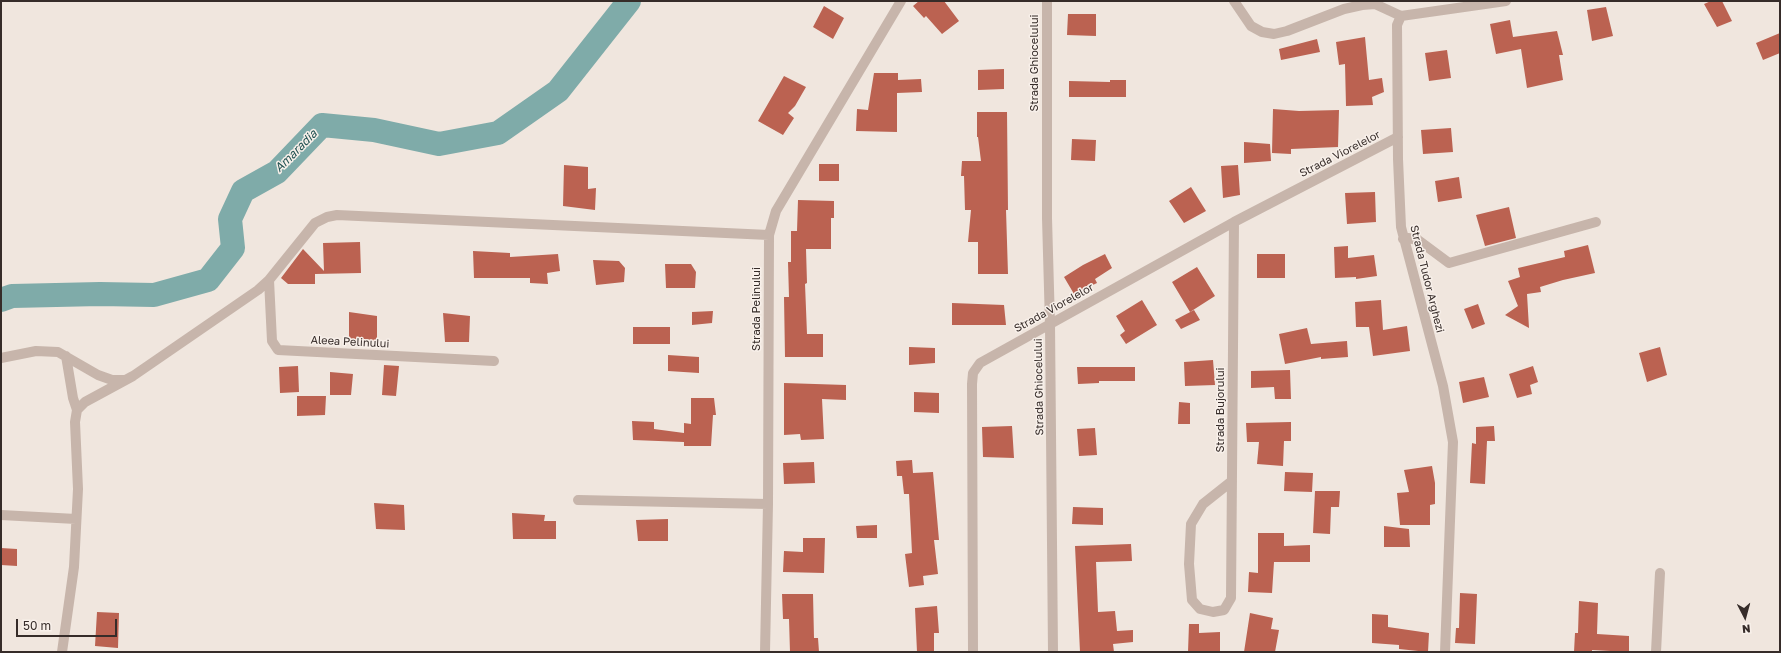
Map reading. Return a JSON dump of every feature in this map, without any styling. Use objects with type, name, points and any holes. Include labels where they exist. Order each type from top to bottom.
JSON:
[{"type":"street","name":"Strada Pelinului","points":[[764,652],[768,504],[769,235],[776,211],[901,1]]},
{"type":"street","name":"Strada Ghiocelului","points":[[1047,1],[1046,218],[1050,324],[1053,652]]},
{"type":"street","points":[[1234,1],[1252,26],[1262,32],[1274,34],[1287,31],[1344,8],[1362,5],[1375,4],[1401,16],[1506,1]]},
{"type":"street","name":"Strada Tudor Arghezi","points":[[1401,16],[1397,25],[1398,137],[1401,227],[1443,386],[1453,442],[1445,652]]},
{"type":"street","name":"Strada Viorelelor","points":[[973,652],[972,384],[973,373],[980,363],[1234,222],[1398,137]]},
{"type":"street","points":[[77,410],[85,402],[127,380],[258,290],[269,280],[315,223],[327,217],[337,215],[769,235]]},
{"type":"street","name":"Strada Bujorului","points":[[1232,481],[1203,504],[1191,524],[1189,564],[1192,600],[1200,609],[1213,612],[1224,610],[1231,598],[1232,481],[1234,222]]},
{"type":"street","points":[[1403,239],[1408,238],[1418,240],[1449,263],[1596,222]]},
{"type":"street","name":"Aleea Pelinului","points":[[269,280],[272,341],[278,350],[494,362]]},
{"type":"street","points":[[1,358],[36,351],[58,352],[98,375],[112,380],[127,380]]},
{"type":"street","points":[[62,652],[74,567],[78,489],[75,422],[77,410],[73,398],[66,356]]},
{"type":"street","points":[[578,500],[768,504]]},
{"type":"street","points":[[1,515],[76,519]]},
{"type":"street","points":[[1656,652],[1660,573]]},
{"type":"building","points":[[919,1],[944,1],[959,21],[942,34],[926,16],[924,18],[913,6]]},
{"type":"building","points":[[1711,1],[1722,1],[1732,21],[1717,27],[1704,4]]},
{"type":"building","points":[[824,6],[844,18],[833,39],[813,27]]},
{"type":"building","points":[[1606,7],[1613,36],[1592,41],[1587,10]]},
{"type":"building","points":[[1068,14],[1096,14],[1096,36],[1067,35]]},
{"type":"building","points":[[1510,20],[1513,37],[1557,31],[1563,55],[1559,55],[1563,80],[1527,88],[1521,49],[1496,54],[1490,24]]},
{"type":"building","points":[[1780,33],[1780,53],[1763,60],[1756,43]]},
{"type":"building","points":[[1365,37],[1369,80],[1382,78],[1384,92],[1372,97],[1373,105],[1346,106],[1345,64],[1339,65],[1336,42]]},
{"type":"building","points":[[1317,39],[1320,52],[1281,60],[1279,49]]},
{"type":"building","points":[[1447,50],[1451,78],[1429,81],[1425,53]]},
{"type":"building","points":[[1004,69],[1004,89],[978,90],[978,70]]},
{"type":"building","points":[[874,73],[898,73],[898,80],[921,79],[922,92],[897,93],[897,132],[856,131],[857,109],[868,110]]},
{"type":"building","points":[[784,76],[806,87],[795,106],[788,113],[794,118],[783,135],[758,121]]},
{"type":"building","points":[[1110,80],[1126,80],[1126,97],[1069,97],[1069,81],[1110,82]]},
{"type":"building","points":[[1273,109],[1299,111],[1339,110],[1338,147],[1291,149],[1291,154],[1272,153]]},
{"type":"building","points":[[977,112],[1007,112],[1008,210],[1006,210],[1008,274],[978,274],[978,242],[968,242],[971,210],[965,210],[964,176],[961,176],[962,161],[981,161],[977,137]]},
{"type":"building","points":[[1451,128],[1453,152],[1423,154],[1421,130]]},
{"type":"building","points":[[1072,139],[1096,140],[1095,161],[1071,160]]},
{"type":"building","points":[[1244,142],[1270,144],[1271,161],[1244,163]]},
{"type":"building","points":[[819,164],[839,164],[839,181],[819,181]]},
{"type":"building","points":[[564,165],[588,167],[588,189],[596,188],[595,210],[563,206]]},
{"type":"building","points":[[1238,165],[1240,195],[1223,198],[1221,166]]},
{"type":"building","points":[[1459,177],[1462,198],[1438,202],[1435,181]]},
{"type":"building","points":[[1191,187],[1206,211],[1184,223],[1169,201]]},
{"type":"building","points":[[1375,192],[1376,222],[1347,224],[1345,193]]},
{"type":"building","points":[[798,200],[834,201],[834,218],[831,218],[831,249],[806,249],[807,283],[805,284],[807,334],[823,334],[823,357],[785,357],[784,297],[789,297],[788,262],[791,262],[791,231],[797,231]]},
{"type":"building","points":[[1509,207],[1516,238],[1485,246],[1476,215]]},
{"type":"building","points":[[360,242],[361,273],[315,274],[315,284],[288,284],[281,278],[303,249],[324,271],[323,243]]},
{"type":"building","points":[[1588,245],[1595,273],[1540,287],[1541,292],[1527,294],[1529,328],[1505,315],[1518,306],[1508,281],[1520,277],[1518,268],[1565,257],[1564,251]]},
{"type":"building","points":[[1348,246],[1348,258],[1374,255],[1377,276],[1356,279],[1356,277],[1335,278],[1334,247]]},
{"type":"building","points":[[473,251],[510,253],[510,257],[558,254],[560,271],[547,273],[548,284],[530,283],[530,278],[474,278]]},
{"type":"building","points":[[1105,254],[1112,268],[1095,279],[1097,283],[1074,294],[1064,277]]},
{"type":"building","points":[[1257,254],[1285,254],[1285,278],[1257,278]]},
{"type":"building","points":[[593,260],[619,261],[625,268],[624,282],[596,285]]},
{"type":"building","points":[[665,264],[691,264],[696,272],[695,288],[666,288]]},
{"type":"building","points":[[1197,267],[1215,296],[1190,312],[1172,282]]},
{"type":"building","points":[[1142,300],[1157,325],[1126,344],[1120,335],[1125,331],[1116,316]]},
{"type":"building","points":[[1381,300],[1383,330],[1407,326],[1410,351],[1373,356],[1369,327],[1356,327],[1355,302]]},
{"type":"building","points":[[952,303],[1004,305],[1006,325],[952,325]]},
{"type":"building","points":[[1478,304],[1485,324],[1472,329],[1464,309]]},
{"type":"building","points":[[1194,310],[1200,320],[1181,329],[1175,320]]},
{"type":"building","points":[[713,311],[712,323],[692,325],[692,312]]},
{"type":"building","points":[[349,312],[377,316],[377,342],[349,342]]},
{"type":"building","points":[[443,313],[470,316],[469,342],[445,342]]},
{"type":"building","points":[[633,327],[670,327],[670,344],[633,344]]},
{"type":"building","points":[[1307,328],[1311,344],[1347,341],[1348,357],[1321,359],[1321,357],[1285,364],[1279,334]]},
{"type":"building","points":[[909,347],[935,348],[935,363],[909,365]]},
{"type":"building","points":[[1660,347],[1667,375],[1647,382],[1639,353]]},
{"type":"building","points":[[668,355],[699,357],[699,373],[668,371]]},
{"type":"building","points":[[1213,360],[1215,385],[1185,386],[1184,362]]},
{"type":"building","points":[[384,365],[399,366],[396,396],[382,395]]},
{"type":"building","points":[[298,366],[299,392],[280,393],[279,367]]},
{"type":"building","points":[[1533,366],[1538,382],[1530,385],[1532,394],[1517,398],[1509,374]]},
{"type":"building","points":[[1077,367],[1135,367],[1135,381],[1099,381],[1099,383],[1078,384]]},
{"type":"building","points":[[1290,370],[1291,399],[1275,399],[1274,387],[1251,388],[1251,371]]},
{"type":"building","points":[[330,372],[353,374],[351,395],[330,395]]},
{"type":"building","points":[[1484,377],[1489,397],[1463,403],[1459,382]]},
{"type":"building","points":[[784,383],[846,385],[846,400],[822,399],[824,439],[801,440],[800,434],[784,435]]},
{"type":"building","points":[[914,392],[939,393],[939,413],[914,412]]},
{"type":"building","points":[[297,396],[326,396],[325,415],[297,416]]},
{"type":"building","points":[[691,398],[714,398],[716,415],[713,415],[711,446],[684,446],[684,442],[633,440],[632,421],[654,422],[654,429],[684,433],[684,423],[691,424]]},
{"type":"building","points":[[1179,402],[1190,403],[1190,424],[1178,424]]},
{"type":"building","points":[[1291,422],[1291,441],[1284,441],[1283,466],[1257,464],[1259,442],[1247,442],[1246,423]]},
{"type":"building","points":[[1012,426],[1014,458],[983,457],[982,427]]},
{"type":"building","points":[[1494,426],[1495,441],[1487,441],[1485,484],[1470,483],[1472,443],[1476,444],[1476,427]]},
{"type":"building","points":[[1095,428],[1097,455],[1079,456],[1077,429]]},
{"type":"building","points":[[912,460],[913,473],[933,472],[939,540],[934,540],[938,574],[923,576],[924,585],[909,587],[905,554],[912,553],[909,494],[904,494],[902,476],[897,476],[896,461]]},
{"type":"building","points":[[814,462],[815,483],[784,484],[783,463]]},
{"type":"building","points":[[1432,466],[1435,483],[1435,504],[1430,505],[1430,525],[1400,525],[1397,493],[1409,492],[1404,470]]},
{"type":"building","points":[[1285,472],[1313,473],[1312,492],[1284,491]]},
{"type":"building","points":[[1315,491],[1340,491],[1339,507],[1331,507],[1330,534],[1313,533]]},
{"type":"building","points":[[374,503],[404,505],[405,530],[376,529]]},
{"type":"building","points":[[1073,507],[1103,508],[1103,525],[1072,524]]},
{"type":"building","points":[[512,513],[545,515],[544,521],[556,521],[556,539],[513,539]]},
{"type":"building","points":[[668,519],[668,541],[638,541],[636,520]]},
{"type":"building","points":[[877,525],[877,538],[857,538],[856,526]]},
{"type":"building","points":[[1384,526],[1409,529],[1410,547],[1384,547]]},
{"type":"building","points":[[1258,533],[1284,533],[1284,546],[1310,545],[1310,562],[1274,562],[1272,593],[1248,592],[1249,572],[1258,573]]},
{"type":"building","points":[[803,538],[825,538],[824,573],[783,572],[784,551],[803,552]]},
{"type":"building","points":[[1131,544],[1132,561],[1096,562],[1098,612],[1115,611],[1117,631],[1133,630],[1133,642],[1113,644],[1114,652],[1080,652],[1075,546]]},
{"type":"building","points":[[1,548],[17,549],[17,566],[1,565]]},
{"type":"building","points":[[1460,593],[1477,594],[1475,644],[1455,643],[1456,628],[1459,628]]},
{"type":"building","points":[[782,594],[813,594],[814,638],[818,638],[819,652],[790,652],[789,619],[783,619]]},
{"type":"building","points":[[1579,601],[1598,603],[1597,634],[1629,636],[1629,652],[1592,650],[1592,652],[1574,652],[1575,633],[1578,633]]},
{"type":"building","points":[[937,606],[939,633],[934,633],[934,652],[917,652],[915,608]]},
{"type":"building","points":[[97,612],[119,613],[118,648],[95,646]]},
{"type":"building","points":[[1250,613],[1273,618],[1271,629],[1279,630],[1275,652],[1244,652]]},
{"type":"building","points":[[1372,614],[1388,615],[1388,627],[1429,633],[1428,652],[1399,649],[1399,645],[1372,643]]},
{"type":"building","points":[[1189,624],[1199,624],[1199,633],[1220,632],[1220,652],[1188,652]]},
{"type":"waterway","name":"Amaradia","points":[[1,300],[12,296],[100,294],[154,295],[208,280],[233,248],[230,219],[243,191],[277,172],[322,125],[374,130],[439,144],[498,133],[558,91],[629,1]]}]
